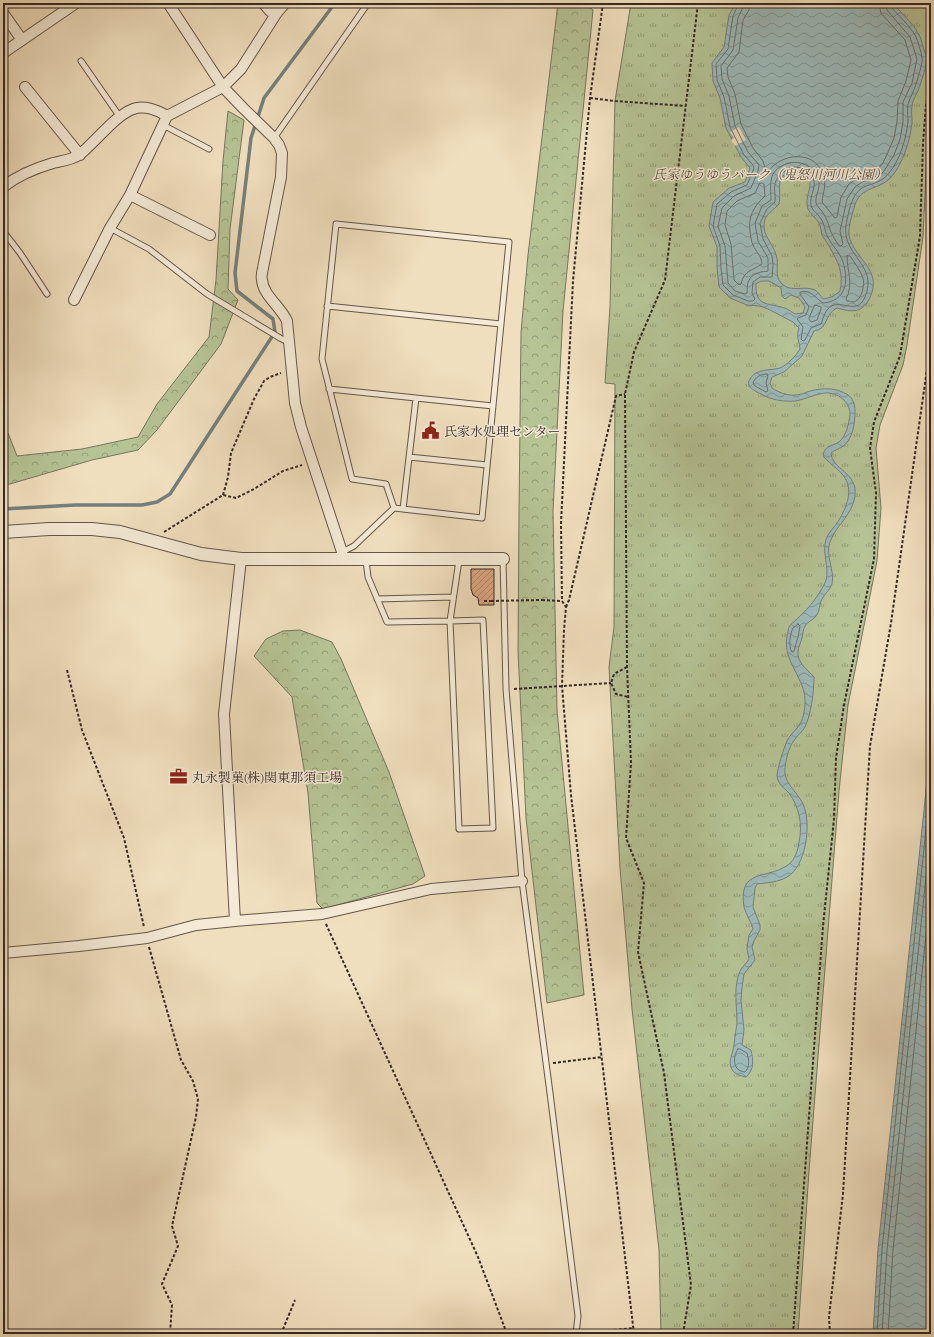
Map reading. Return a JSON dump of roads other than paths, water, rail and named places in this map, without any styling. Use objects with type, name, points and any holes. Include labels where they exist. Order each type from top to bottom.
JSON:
[{"type":"street","points":[[3,53],[76,3]]},
{"type":"street","points":[[168,3],[223,87],[271,134],[279,145],[282,153],[281,177],[262,280],[264,289],[287,320],[284,340],[292,372],[295,402],[312,462],[342,556]]},
{"type":"street","points":[[263,3],[270,11],[276,14]]},
{"type":"street","points":[[74,300],[110,228],[130,195],[165,121],[223,87],[241,69],[276,14],[285,3]]},
{"type":"street","points":[[3,14],[22,40]]},
{"type":"street","points":[[26,87],[80,155]]},
{"type":"street","points":[[3,187],[9,182],[43,166],[55,162],[67,161],[80,155],[120,117],[133,109],[144,108],[160,111],[165,121]]},
{"type":"street","points":[[130,195],[210,235]]},
{"type":"street","points":[[3,532],[49,529],[92,529],[120,532],[201,554],[241,559],[342,556],[366,559],[503,559]]},
{"type":"street","points":[[235,920],[224,714],[241,559]]},
{"type":"street","points":[[3,953],[147,938],[196,925],[235,920],[322,914],[431,889],[522,881]]},
{"type":"lane","points":[[271,134],[368,3]]},
{"type":"lane","points":[[81,61],[120,117]]},
{"type":"lane","points":[[165,121],[209,149]]},
{"type":"lane","points":[[342,556],[394,508],[482,518],[509,242],[336,224],[322,359],[352,480],[386,484],[394,508]]},
{"type":"lane","points":[[110,228],[149,249],[207,294],[284,340]]},
{"type":"lane","points":[[3,232],[20,253],[47,294]]},
{"type":"lane","points":[[327,306],[501,324]]},
{"type":"lane","points":[[329,389],[493,406]]},
{"type":"lane","points":[[403,509],[416,398]]},
{"type":"lane","points":[[409,457],[487,465]]},
{"type":"lane","points":[[366,559],[368,577],[387,622],[450,621],[483,620],[493,828],[459,829],[450,621],[459,560]]},
{"type":"lane","points":[[503,559],[506,689],[522,881],[578,1316],[576,1334]]},
{"type":"lane","points":[[377,599],[454,597]]},
{"type":"water","points":[[736,3],[893,3],[916,29],[921,38],[923,48],[927,56],[925,69],[913,103],[911,130],[903,158],[896,171],[887,181],[861,195],[857,200],[850,222],[849,235],[852,244],[867,266],[873,282],[872,292],[867,303],[860,309],[853,311],[837,308],[833,311],[822,327],[819,330],[814,331],[802,356],[784,372],[772,377],[770,383],[772,388],[789,395],[799,395],[815,390],[829,389],[843,392],[851,398],[854,404],[855,421],[851,436],[846,444],[831,453],[832,459],[853,482],[855,496],[851,509],[836,530],[830,542],[829,552],[833,579],[832,584],[820,603],[817,614],[804,627],[798,650],[799,660],[814,677],[813,696],[805,727],[793,742],[788,753],[785,764],[785,773],[788,783],[800,799],[806,812],[806,844],[803,855],[794,872],[780,880],[757,884],[755,888],[753,907],[760,925],[760,930],[752,947],[755,960],[744,974],[741,1000],[744,1030],[742,1045],[751,1050],[753,1061],[751,1071],[746,1077],[734,1072],[730,1064],[737,1023],[736,997],[738,977],[740,971],[749,959],[747,949],[749,935],[753,929],[744,907],[743,895],[745,886],[749,881],[756,877],[780,870],[788,865],[794,858],[798,848],[801,829],[798,810],[789,793],[780,784],[777,776],[779,764],[788,738],[801,722],[805,707],[802,685],[789,658],[786,644],[790,626],[813,602],[826,580],[826,541],[828,535],[843,513],[849,495],[849,489],[848,483],[843,475],[826,460],[823,454],[828,447],[839,442],[843,438],[847,429],[850,414],[846,402],[834,394],[818,394],[796,401],[787,401],[769,398],[751,388],[749,382],[753,375],[759,371],[783,367],[800,349],[798,336],[799,328],[793,322],[768,309],[760,306],[747,305],[730,298],[719,287],[717,247],[709,226],[713,202],[729,188],[745,182],[750,168],[741,157],[726,128],[720,98],[713,81],[712,63],[724,47],[729,15]],"holes":[[[793,171],[800,172],[809,179],[810,185],[807,200],[808,209],[819,223],[822,235],[832,252],[841,273],[840,291],[832,297],[823,299],[815,290],[806,288],[794,289],[786,287],[779,281],[775,251],[765,232],[764,223],[768,215],[779,204],[780,184],[783,176]],[[761,281],[769,281],[781,288],[782,296],[785,299],[791,295],[799,298],[805,307],[803,313],[795,314],[787,309],[761,301],[756,292],[756,284]]]},
{"type":"water","points":[[931,743],[931,1334],[873,1334],[878,1249]]},
{"type":"waterway","points":[[3,509],[75,505],[142,505],[157,502],[170,494],[275,332],[273,319],[237,291],[235,273],[251,138],[264,98],[335,3]]},
{"type":"place","name":"氏家水処理センター","points":[[431,431]]},
{"type":"place","name":"丸永製菓(株)関東那須工場","points":[[179,777]]},
{"type":"park label","name":"氏家ゆうゆうパーク（鬼怒川河川公園）","points":[[770,174]]}]
